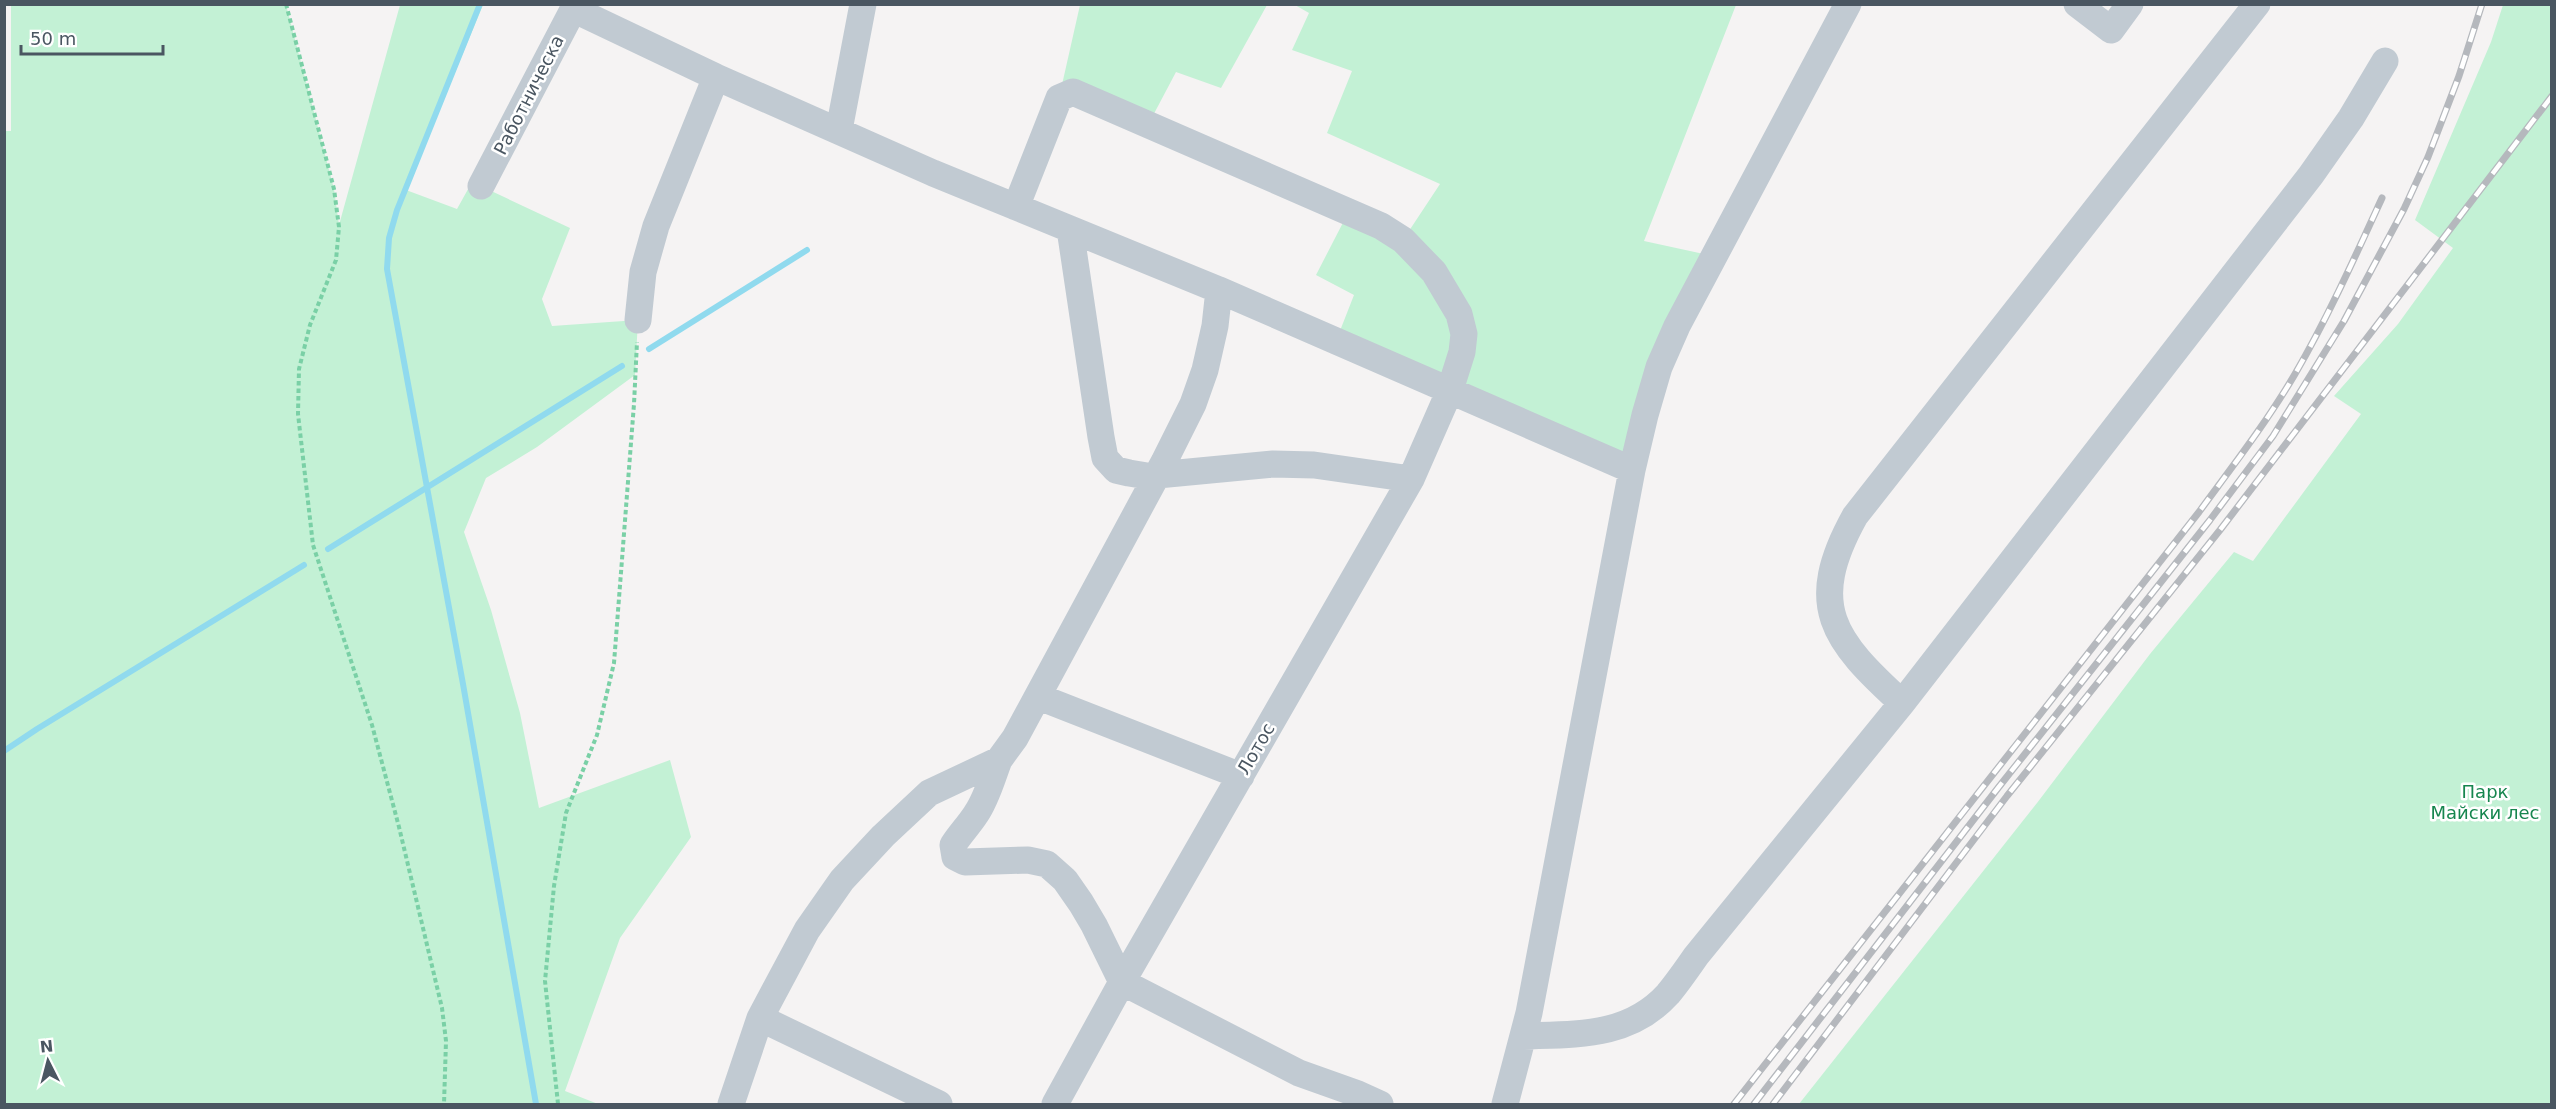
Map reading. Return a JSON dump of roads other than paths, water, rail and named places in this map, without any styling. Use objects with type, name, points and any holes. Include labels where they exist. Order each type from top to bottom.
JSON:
[{"type":"street","points":[[839,130],[862,4]]},
{"type":"street","points":[[1505,1104],[1523,1036],[1632,470],[1653,386],[1677,326],[1848,4]]},
{"type":"street","points":[[2077,4],[2111,30],[2130,4]]},
{"type":"street","points":[[1902,703],[1863,668],[1837,628],[1830,600],[1832,570],[1839,546],[1856,516],[2257,4]]},
{"type":"street","points":[[574,7],[716,77],[933,173],[1220,290],[1632,470]]},
{"type":"street","name":"Работническа","points":[[482,186],[574,7]]},
{"type":"street","points":[[1523,1036],[1578,1034],[1614,1029],[1643,1016],[1668,994],[1696,956],[1902,703],[2311,175],[2351,118],[2385,61]]},
{"type":"street","points":[[638,320],[644,272],[656,226],[716,77]]},
{"type":"street","name":"Лотос","points":[[1016,207],[1059,98],[1072,92],[1367,218],[1403,240],[1434,272],[1459,314],[1464,334],[1462,352],[1450,390],[1411,479],[1122,982],[1055,1104]]},
{"type":"street","points":[[1070,229],[1106,458],[1116,470],[1147,476],[1273,464],[1314,465],[1411,479]]},
{"type":"street","points":[[1220,290],[1215,326],[1193,404],[1039,697],[999,760],[975,816],[961,831],[953,845],[955,857],[965,862],[1028,860],[1047,864],[1065,880],[1081,903],[1122,982],[1299,1073],[1380,1104]]},
{"type":"street","points":[[1039,697],[1241,776]]},
{"type":"street","points":[[731,1104],[760,1018],[807,930],[842,880],[929,793],[999,760]]},
{"type":"street","points":[[760,1018],[939,1104]]},
{"type":"waterway","points":[[480,4],[397,210],[389,238],[387,269],[463,684],[536,1104]]},
{"type":"waterway","points":[[649,349],[807,250]]},
{"type":"waterway","points":[[328,549],[622,366]]},
{"type":"waterway","points":[[4,751],[304,565]]},
{"type":"railway","points":[[1754,1104],[2273,436],[2344,321],[2404,209],[2428,157],[2459,76],[2482,4]]},
{"type":"railway","points":[[1773,1104],[2007,796],[2220,530],[2552,96]]},
{"type":"railway","points":[[1734,1104],[2199,512],[2249,444],[2284,392],[2307,352],[2341,287],[2382,198]]},
{"type":"park label","name":"Парк Майски лес","points":[[2485,802]]}]
